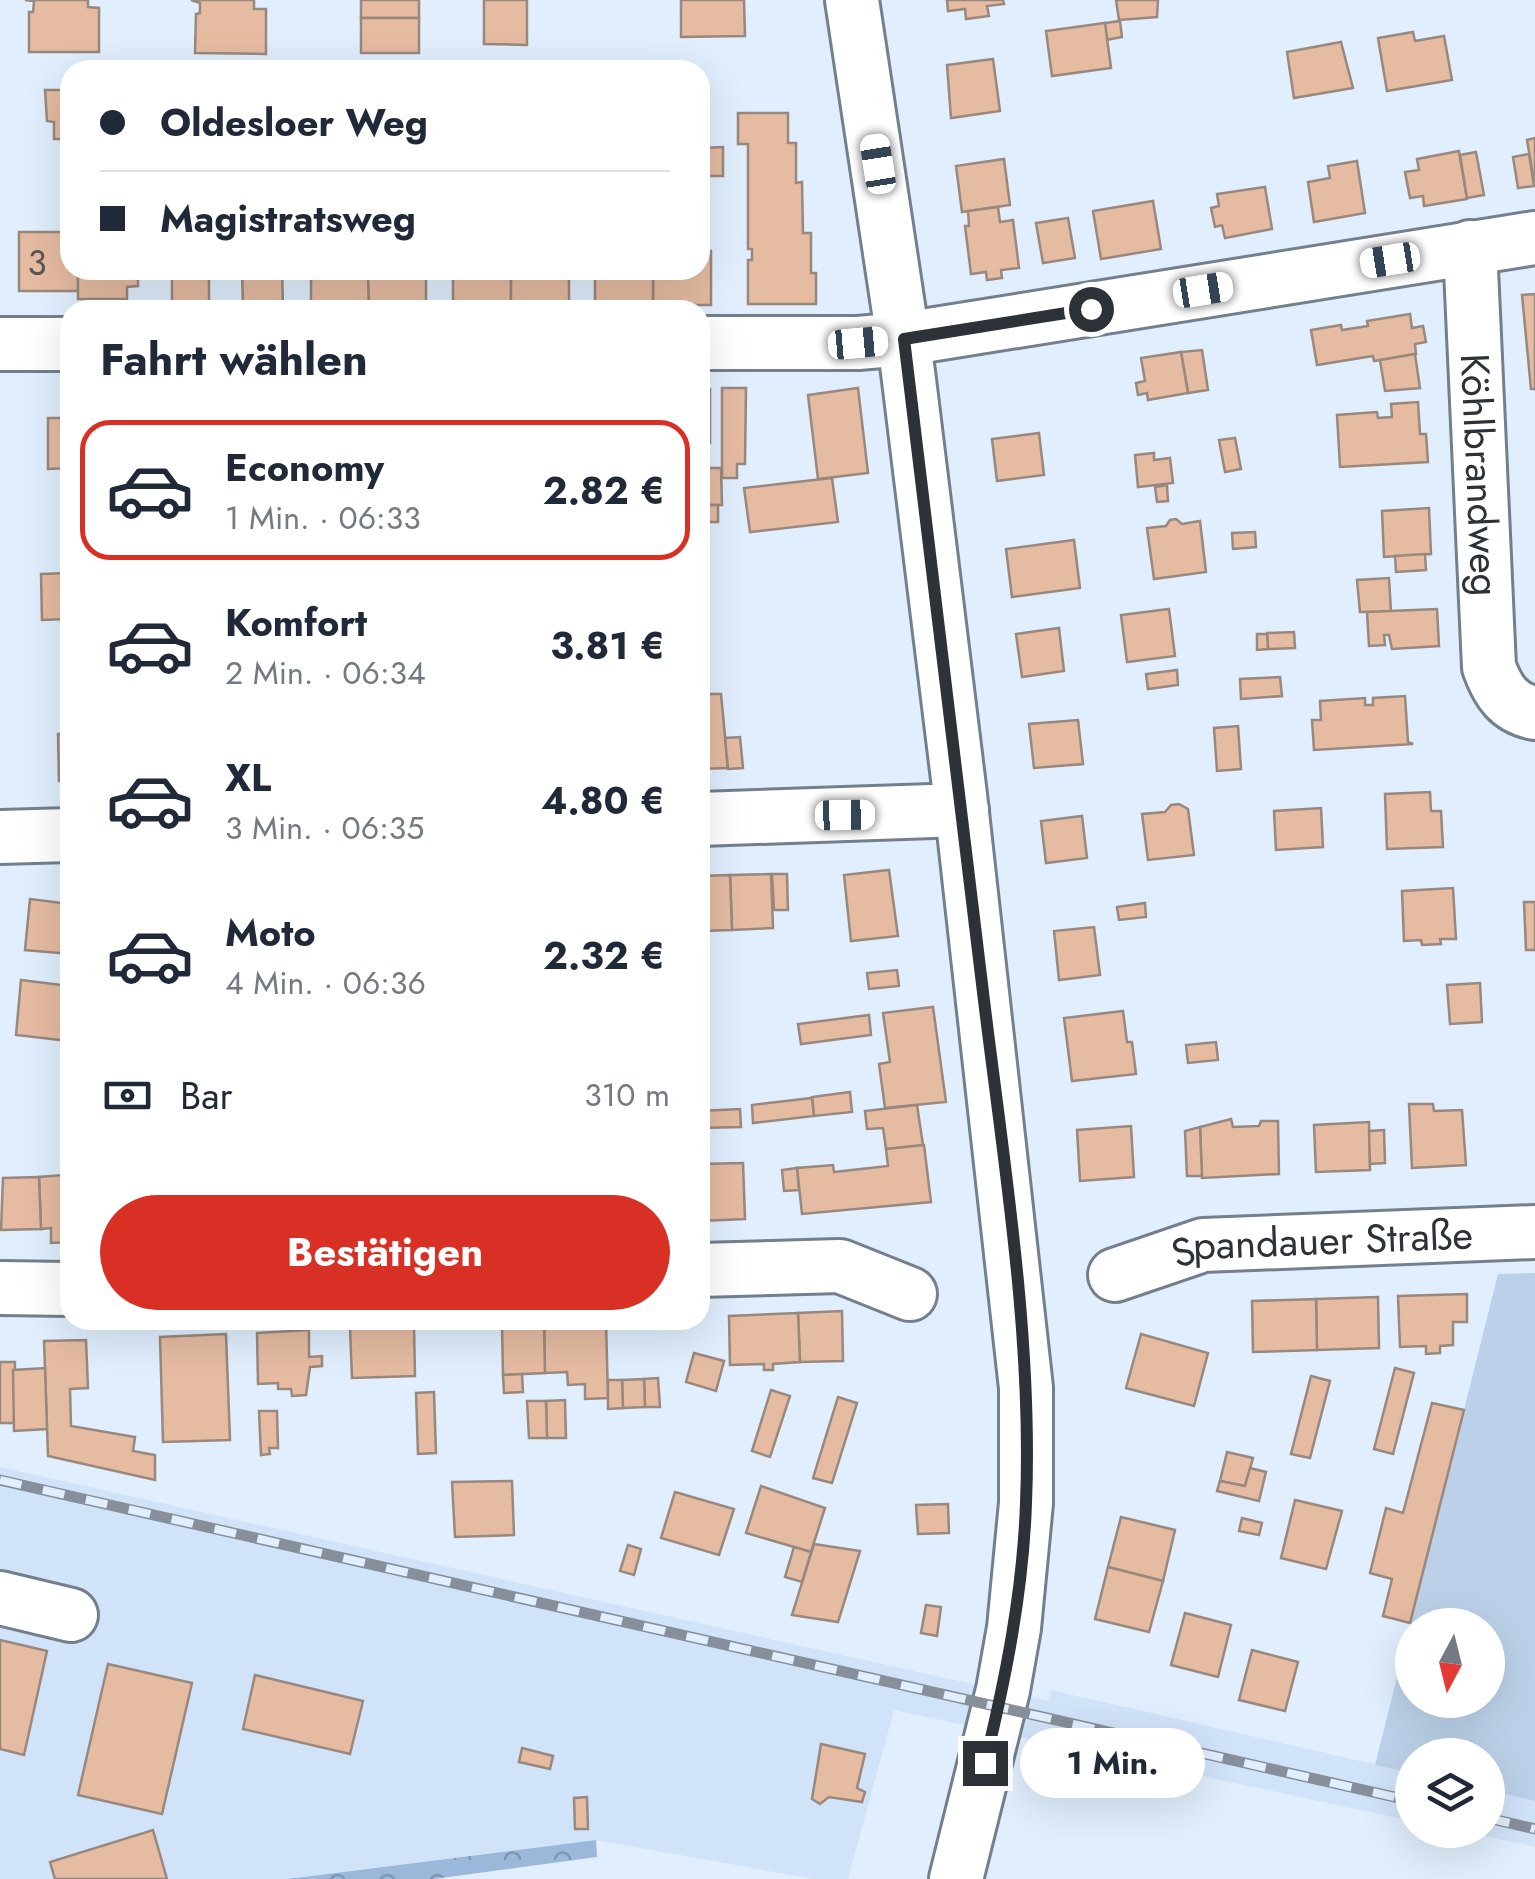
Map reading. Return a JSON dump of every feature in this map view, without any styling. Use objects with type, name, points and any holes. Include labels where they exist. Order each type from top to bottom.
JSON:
[{"type":"street","points":[[852,0],[904,339],[1023,1340],[1028,1440],[1024,1540],[1014,1628],[1003,1690],[962,1857]]},
{"type":"street","points":[[710,343],[858,343],[904,339],[1535,238]]},
{"type":"street","name":"Köhlbrandweg","points":[[1470,248],[1489,667],[1519,705]]},
{"type":"street","points":[[0,344],[60,344]]},
{"type":"street","points":[[710,819],[962,810]]},
{"type":"street","points":[[0,837],[60,835]]},
{"type":"street","name":"Spandauer Straße","points":[[1114,1275],[1203,1244],[1535,1232]]},
{"type":"street","points":[[710,1270],[840,1266],[910,1294]]},
{"type":"street","points":[[0,1288],[60,1288]]},
{"type":"street","points":[[0,1598],[71,1615]]},
{"type":"shaded area","points":[[1535,1273],[1535,1801],[1505,1794],[1505,1738],[1395,1738],[1395,1769],[1375,1765],[1395,1685],[1395,1718],[1505,1718],[1505,1608],[1414,1608],[1498,1274]]},
{"type":"shaded area","points":[[0,1467],[1048,1701],[1051,1690],[1395,1769],[1395,1817],[894,1710],[848,1879],[814,1879],[596,1840],[288,1879],[0,1879]]},
{"type":"shaded area","points":[[1505,1794],[1535,1801],[1535,1847],[1505,1840]]},
{"type":"green space","points":[[596,1840],[597,1857],[434,1879],[288,1879]]},
{"type":"building","points":[[25,0],[88,0],[88,7],[99,8],[99,52],[29,52],[29,12],[33,12],[34,1]]},
{"type":"building","points":[[191,0],[254,0],[254,9],[266,9],[266,54],[195,53],[200,3]]},
{"type":"building","points":[[361,0],[419,0],[419,18],[361,18]]},
{"type":"building","points":[[484,0],[527,0],[527,45],[484,44]]},
{"type":"building","points":[[681,0],[744,0],[745,36],[681,37]]},
{"type":"building","points":[[947,0],[1003,0],[1004,4],[987,6],[989,16],[966,19],[965,9],[948,11]]},
{"type":"building","points":[[1116,0],[1158,0],[1157,17],[1119,20]]},
{"type":"building","points":[[361,18],[419,18],[419,53],[361,53]]},
{"type":"building","points":[[1120,21],[1122,37],[1106,40],[1105,23]]},
{"type":"building","points":[[1105,23],[1111,68],[1052,76],[1046,31]]},
{"type":"building","points":[[1413,32],[1415,41],[1444,36],[1452,80],[1387,91],[1378,38]]},
{"type":"building","points":[[1341,42],[1353,88],[1294,98],[1287,52]]},
{"type":"building","points":[[993,59],[1000,111],[951,118],[947,65]]},
{"type":"building","points":[[45,90],[60,90],[60,139],[54,139],[54,122],[47,121]]},
{"type":"building","points":[[738,113],[788,113],[788,143],[796,143],[796,183],[802,182],[803,233],[811,233],[816,304],[748,304],[748,260],[752,260],[752,249],[748,249],[748,144],[738,144]]},
{"type":"building","points":[[1535,138],[1535,181],[1534,181],[1527,140]]},
{"type":"building","points":[[723,147],[723,176],[710,176],[710,148]]},
{"type":"building","points":[[1459,151],[1467,199],[1424,206],[1423,196],[1410,198],[1405,172],[1419,170],[1417,159]]},
{"type":"building","points":[[1476,152],[1484,195],[1467,198],[1460,155]]},
{"type":"building","points":[[1529,154],[1534,186],[1518,188],[1513,157]]},
{"type":"building","points":[[1004,159],[1010,205],[962,212],[956,166]]},
{"type":"building","points":[[1357,161],[1365,213],[1314,222],[1308,182],[1330,178],[1328,166]]},
{"type":"building","points":[[1265,187],[1272,229],[1225,238],[1222,225],[1215,227],[1211,208],[1219,206],[1217,194]]},
{"type":"building","points":[[1153,201],[1161,249],[1101,259],[1093,211]]},
{"type":"building","points":[[998,207],[1000,222],[1013,220],[1019,268],[1001,270],[1002,278],[987,280],[986,272],[971,274],[965,226],[969,226],[968,211]]},
{"type":"building","points":[[1068,218],[1075,258],[1043,263],[1036,223]]},
{"type":"building","points":[[19,232],[60,232],[60,280],[78,280],[78,291],[19,291]]},
{"type":"building","points":[[711,251],[711,305],[710,300],[653,300],[653,280],[710,280]]},
{"type":"building","points":[[78,280],[138,280],[138,286],[127,287],[127,299],[78,299]]},
{"type":"building","points":[[172,280],[209,280],[209,300],[172,300]]},
{"type":"building","points":[[242,280],[282,280],[283,300],[243,300]]},
{"type":"building","points":[[311,280],[368,280],[369,300],[311,300]]},
{"type":"building","points":[[368,280],[426,280],[426,300],[369,300]]},
{"type":"building","points":[[453,280],[511,280],[511,300],[453,300]]},
{"type":"building","points":[[511,280],[569,280],[569,300],[511,300]]},
{"type":"building","points":[[595,280],[653,280],[653,300],[595,300]]},
{"type":"building","points":[[1535,294],[1535,389],[1531,389],[1522,295]]},
{"type":"building","points":[[1410,314],[1412,328],[1423,326],[1426,342],[1415,344],[1416,354],[1317,365],[1311,330],[1368,326],[1367,321]]},
{"type":"building","points":[[1202,350],[1208,390],[1188,393],[1181,352]]},
{"type":"building","points":[[1181,352],[1188,393],[1148,400],[1147,393],[1138,395],[1136,383],[1145,381],[1141,358]]},
{"type":"building","points":[[1415,354],[1420,388],[1385,391],[1380,360]]},
{"type":"building","points":[[722,388],[746,388],[745,464],[737,464],[737,478],[722,478]]},
{"type":"building","points":[[858,388],[868,473],[818,479],[808,395]]},
{"type":"building","points":[[1418,402],[1420,434],[1426,434],[1428,462],[1340,467],[1337,415],[1377,412],[1378,418],[1392,417],[1391,404]]},
{"type":"building","points":[[48,418],[60,418],[60,468],[48,469]]},
{"type":"building","points":[[1039,433],[1044,475],[997,481],[992,439]]},
{"type":"building","points":[[1235,438],[1241,469],[1225,472],[1219,440]]},
{"type":"building","points":[[1154,453],[1154,460],[1170,458],[1173,483],[1138,487],[1135,455]]},
{"type":"building","points":[[710,468],[721,468],[722,505],[710,505]]},
{"type":"building","points":[[832,478],[838,522],[750,532],[744,488]]},
{"type":"building","points":[[1167,485],[1168,501],[1157,502],[1155,487]]},
{"type":"building","points":[[710,505],[718,505],[718,522],[710,522]]},
{"type":"building","points":[[1429,508],[1431,554],[1384,557],[1382,511]]},
{"type":"building","points":[[1176,519],[1182,524],[1200,521],[1206,572],[1154,579],[1147,528],[1166,526]]},
{"type":"building","points":[[1255,532],[1256,547],[1233,549],[1232,533]]},
{"type":"building","points":[[1074,540],[1080,588],[1012,597],[1006,549]]},
{"type":"building","points":[[1425,554],[1426,570],[1396,572],[1395,556]]},
{"type":"building","points":[[60,573],[60,619],[42,620],[41,574]]},
{"type":"building","points":[[1389,578],[1391,612],[1360,612],[1357,580]]},
{"type":"building","points":[[1169,609],[1175,656],[1127,662],[1121,615]]},
{"type":"building","points":[[1437,609],[1439,646],[1392,649],[1389,635],[1384,635],[1385,645],[1369,646],[1367,612]]},
{"type":"building","points":[[1059,628],[1064,671],[1022,677],[1016,634]]},
{"type":"building","points":[[1294,632],[1295,648],[1268,649],[1267,633]]},
{"type":"building","points":[[1257,634],[1267,634],[1268,649],[1257,650]]},
{"type":"building","points":[[1177,670],[1178,685],[1148,689],[1146,674]]},
{"type":"building","points":[[1280,677],[1282,696],[1241,699],[1240,679]]},
{"type":"building","points":[[710,694],[721,694],[728,768],[710,769]]},
{"type":"building","points":[[1405,696],[1408,742],[1413,744],[1314,750],[1312,720],[1321,720],[1320,701],[1365,698],[1365,705],[1373,705],[1373,698]]},
{"type":"building","points":[[1078,720],[1083,764],[1034,768],[1029,724]]},
{"type":"building","points":[[1238,726],[1241,769],[1217,771],[1214,728]]},
{"type":"building","points":[[58,734],[60,734],[60,781]]},
{"type":"building","points":[[740,737],[743,768],[728,769],[725,738]]},
{"type":"building","points":[[1430,792],[1431,811],[1441,811],[1443,847],[1387,849],[1385,794]]},
{"type":"building","points":[[1171,805],[1188,809],[1194,855],[1148,860],[1142,814],[1165,812]]},
{"type":"building","points":[[1321,808],[1323,847],[1276,850],[1274,811]]},
{"type":"building","points":[[1082,816],[1087,858],[1046,863],[1041,821]]},
{"type":"building","points":[[889,870],[898,936],[851,941],[844,875]]},
{"type":"building","points":[[771,874],[773,928],[732,930],[730,875]]},
{"type":"building","points":[[772,874],[787,874],[788,910],[774,910]]},
{"type":"building","points":[[730,875],[732,930],[710,931],[710,876]]},
{"type":"building","points":[[1453,888],[1456,939],[1422,945],[1421,940],[1404,941],[1402,891]]},
{"type":"building","points":[[30,899],[60,903],[60,953],[25,950]]},
{"type":"building","points":[[1524,902],[1535,902],[1535,950],[1526,950]]},
{"type":"building","points":[[1145,903],[1146,917],[1119,920],[1117,907]]},
{"type":"building","points":[[1094,927],[1100,975],[1059,980],[1054,931]]},
{"type":"building","points":[[897,970],[899,986],[869,989],[867,973]]},
{"type":"building","points":[[21,980],[60,985],[60,1040],[16,1035]]},
{"type":"building","points":[[1480,983],[1482,1022],[1450,1024],[1447,985]]},
{"type":"building","points":[[933,1007],[946,1102],[885,1108],[879,1064],[890,1062],[883,1013]]},
{"type":"building","points":[[1123,1011],[1136,1074],[1072,1081],[1064,1018]]},
{"type":"building","points":[[869,1015],[871,1035],[801,1044],[798,1024]]},
{"type":"building","points":[[1216,1042],[1218,1060],[1188,1063],[1186,1045]]},
{"type":"building","points":[[850,1092],[852,1112],[814,1116],[812,1097]]},
{"type":"building","points":[[812,1098],[814,1116],[753,1123],[752,1105]]},
{"type":"building","points":[[1409,1104],[1433,1104],[1434,1111],[1462,1110],[1466,1165],[1412,1168]]},
{"type":"building","points":[[917,1105],[923,1145],[886,1149],[883,1128],[867,1129],[865,1111]]},
{"type":"building","points":[[740,1109],[741,1127],[710,1128],[710,1110]]},
{"type":"building","points":[[1231,1119],[1233,1127],[1278,1121],[1279,1174],[1202,1178],[1200,1127]]},
{"type":"building","points":[[1369,1122],[1370,1170],[1316,1172],[1314,1125]]},
{"type":"building","points":[[1131,1126],[1134,1177],[1080,1181],[1077,1130]]},
{"type":"building","points":[[1200,1127],[1202,1176],[1187,1176],[1185,1131]]},
{"type":"building","points":[[1384,1130],[1385,1163],[1370,1164],[1369,1131]]},
{"type":"building","points":[[924,1145],[931,1202],[802,1214],[797,1168],[833,1165],[834,1172],[888,1166],[886,1149]]},
{"type":"building","points":[[743,1163],[745,1219],[710,1221],[710,1164]]},
{"type":"building","points":[[797,1168],[799,1190],[784,1191],[782,1170]]},
{"type":"building","points":[[60,1175],[60,1243],[51,1243],[51,1228],[41,1229],[39,1177]]},
{"type":"building","points":[[39,1177],[41,1229],[1,1230],[3,1178]]},
{"type":"building","points":[[1467,1294],[1467,1322],[1453,1322],[1453,1345],[1440,1346],[1440,1353],[1426,1354],[1426,1346],[1400,1347],[1398,1296]]},
{"type":"building","points":[[1378,1297],[1379,1348],[1317,1350],[1316,1299]]},
{"type":"building","points":[[1316,1299],[1317,1350],[1253,1352],[1252,1301]]},
{"type":"building","points":[[842,1311],[843,1361],[800,1362],[798,1313]]},
{"type":"building","points":[[798,1313],[800,1362],[773,1364],[773,1370],[764,1370],[764,1364],[730,1365],[729,1316]]},
{"type":"building","points":[[309,1330],[309,1357],[322,1356],[322,1366],[310,1367],[306,1395],[292,1396],[291,1389],[278,1389],[278,1383],[258,1384],[257,1333]]},
{"type":"building","points":[[350,1330],[414,1330],[415,1376],[352,1378]]},
{"type":"building","points":[[502,1330],[544,1330],[545,1373],[503,1375]]},
{"type":"building","points":[[544,1330],[606,1330],[608,1398],[585,1399],[585,1384],[568,1385],[567,1372],[545,1373]]},
{"type":"building","points":[[226,1334],[230,1440],[163,1442],[160,1337]]},
{"type":"building","points":[[1141,1334],[1208,1353],[1194,1406],[1126,1388]]},
{"type":"building","points":[[86,1340],[88,1388],[70,1389],[71,1426],[135,1437],[133,1451],[155,1455],[155,1480],[48,1456],[44,1341]]},
{"type":"building","points":[[694,1353],[724,1361],[716,1391],[686,1382]]},
{"type":"building","points":[[0,1362],[15,1362],[14,1423],[0,1423]]},
{"type":"building","points":[[45,1368],[47,1429],[14,1431],[13,1370]]},
{"type":"building","points":[[1395,1368],[1414,1373],[1393,1454],[1374,1449]]},
{"type":"building","points":[[522,1374],[523,1392],[504,1393],[503,1375]]},
{"type":"building","points":[[1311,1376],[1330,1381],[1310,1458],[1291,1454]]},
{"type":"building","points":[[658,1378],[660,1407],[645,1407],[644,1379]]},
{"type":"building","points":[[644,1379],[645,1407],[623,1408],[622,1380]]},
{"type":"building","points":[[608,1380],[622,1380],[623,1408],[608,1409]]},
{"type":"building","points":[[771,1390],[790,1396],[770,1457],[752,1451]]},
{"type":"building","points":[[434,1392],[436,1453],[418,1454],[416,1393]]},
{"type":"building","points":[[838,1397],[857,1403],[832,1483],[813,1478]]},
{"type":"building","points":[[565,1400],[566,1438],[547,1438],[546,1401]]},
{"type":"building","points":[[527,1401],[546,1401],[547,1438],[529,1438]]},
{"type":"building","points":[[1432,1403],[1464,1410],[1414,1608],[1395,1608],[1395,1619],[1383,1616],[1392,1579],[1370,1573],[1386,1508],[1403,1513]]},
{"type":"building","points":[[259,1411],[277,1411],[278,1448],[269,1448],[270,1454],[261,1455]]},
{"type":"building","points":[[1227,1452],[1253,1458],[1245,1486],[1220,1481]]},
{"type":"building","points":[[1250,1468],[1266,1472],[1259,1501],[1217,1491],[1220,1481],[1245,1486]]},
{"type":"building","points":[[512,1481],[514,1535],[455,1537],[452,1482]]},
{"type":"building","points":[[761,1486],[825,1508],[811,1552],[746,1533]]},
{"type":"building","points":[[675,1492],[734,1509],[719,1555],[661,1538]]},
{"type":"building","points":[[1295,1500],[1342,1511],[1326,1569],[1281,1558]]},
{"type":"building","points":[[948,1504],[949,1533],[918,1534],[916,1505]]},
{"type":"building","points":[[1121,1517],[1175,1530],[1163,1581],[1108,1567]]},
{"type":"building","points":[[1242,1518],[1262,1523],[1259,1535],[1239,1531]]},
{"type":"building","points":[[814,1544],[860,1551],[838,1622],[792,1615]]},
{"type":"building","points":[[628,1545],[641,1549],[634,1575],[620,1571]]},
{"type":"building","points":[[794,1547],[811,1552],[802,1582],[785,1577]]},
{"type":"building","points":[[1108,1567],[1163,1581],[1149,1632],[1095,1619]]},
{"type":"building","points":[[926,1605],[941,1607],[937,1636],[921,1633]]},
{"type":"building","points":[[1185,1613],[1231,1625],[1218,1677],[1171,1665]]},
{"type":"building","points":[[0,1640],[47,1651],[24,1755],[0,1749]]},
{"type":"building","points":[[1252,1650],[1298,1662],[1285,1711],[1239,1700]]},
{"type":"building","points":[[108,1664],[192,1683],[162,1814],[78,1795]]},
{"type":"building","points":[[255,1675],[363,1701],[350,1754],[243,1729]]},
{"type":"building","points":[[821,1744],[865,1754],[857,1788],[865,1792],[862,1802],[829,1797],[820,1804],[812,1799]]},
{"type":"building","points":[[522,1748],[553,1756],[550,1769],[519,1762]]},
{"type":"building","points":[[587,1797],[588,1829],[575,1829],[574,1798]]},
{"type":"building","points":[[153,1830],[167,1879],[55,1879],[50,1862]]},
{"type":"railway","points":[[0,1480],[1395,1797]]},
{"type":"railway","points":[[1505,1822],[1535,1829]]},
{"type":"route","points":[[985,1763],[1003,1690],[1020,1578],[1028,1440],[1026,1388],[904,339],[1091,309]]}]
